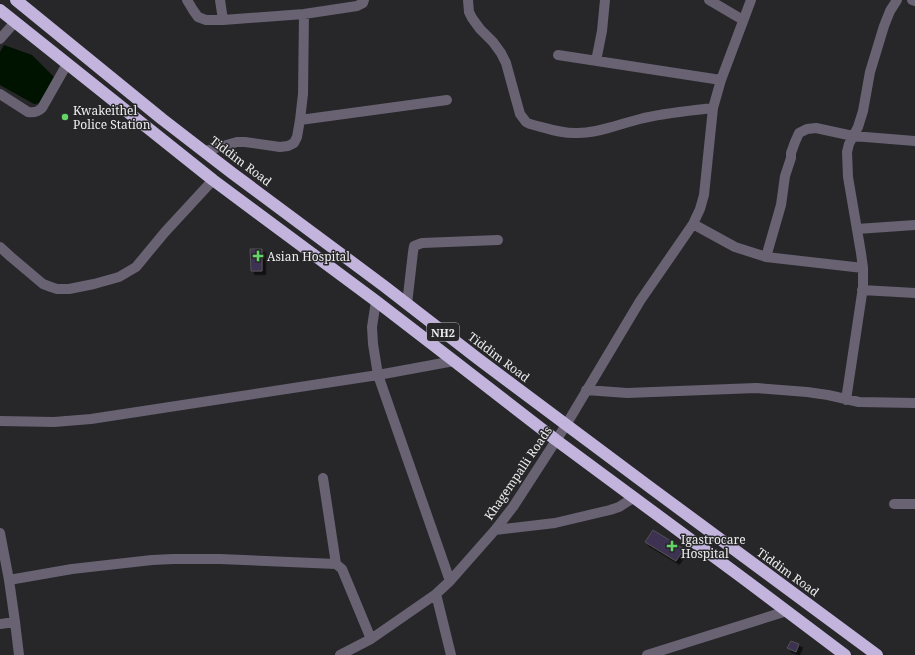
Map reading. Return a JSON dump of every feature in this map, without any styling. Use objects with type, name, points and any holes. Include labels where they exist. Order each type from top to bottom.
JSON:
[{"type":"highway","name":"Tiddim Road","points":[[16,0],[162,119],[232,173],[566,425],[877,655]]},
{"type":"highway","name":"NH2","points":[[0,10],[213,180],[376,301],[556,440],[845,655]]},
{"type":"street","points":[[187,0],[198,17],[206,20],[304,14],[357,6],[363,3],[364,0]]},
{"type":"street","points":[[220,0],[223,20]]},
{"type":"street","points":[[468,0],[469,12],[472,18],[480,29],[493,42],[506,63],[520,114],[526,122],[530,124],[557,131],[590,133],[642,118],[712,108]]},
{"type":"street","points":[[596,61],[602,31],[605,0]]},
{"type":"street","points":[[709,0],[743,20]]},
{"type":"street","name":"Khagempalli Roads","points":[[340,655],[371,639],[436,594],[450,581],[495,530],[513,507],[566,425],[640,301],[693,224],[700,209],[704,194],[712,108],[751,0]]},
{"type":"street","points":[[846,400],[862,290],[863,268],[848,177],[847,160],[849,144],[858,126],[863,110],[870,72],[884,26],[890,11],[897,0]]},
{"type":"street","points":[[205,151],[237,142],[280,147],[288,146],[294,143],[297,137],[303,94],[304,14]]},
{"type":"street","points":[[0,38],[15,22]]},
{"type":"street","points":[[558,55],[721,80]]},
{"type":"street","points":[[0,94],[28,112],[37,112],[42,108],[67,64]]},
{"type":"street","points":[[300,120],[447,100]]},
{"type":"street","points":[[766,257],[781,205],[785,176],[799,133],[807,129],[816,128],[853,136],[915,141]]},
{"type":"street","points":[[0,247],[43,284],[51,287],[69,289],[119,277],[136,267],[165,232],[213,180]]},
{"type":"street","points":[[693,224],[736,247],[766,257],[863,268]]},
{"type":"street","points":[[857,229],[915,225]]},
{"type":"street","points":[[407,304],[412,252],[414,246],[422,243],[498,240]]},
{"type":"street","points":[[862,290],[915,293]]},
{"type":"street","points":[[376,301],[372,327],[378,376],[450,581]]},
{"type":"street","points":[[0,420],[54,422],[91,419],[378,376],[454,361]]},
{"type":"street","points":[[586,390],[627,393],[756,388],[807,392],[859,402],[915,403]]},
{"type":"street","points":[[323,478],[336,564]]},
{"type":"street","points":[[495,530],[555,522],[596,513],[618,507],[634,498]]},
{"type":"street","points":[[894,504],[915,504]]},
{"type":"street","points":[[0,533],[9,580],[19,655]]},
{"type":"street","points":[[9,580],[72,569],[173,558],[336,564],[342,568],[371,639]]},
{"type":"street","points":[[436,594],[451,655]]},
{"type":"street","points":[[647,655],[787,612]]},
{"type":"street","points":[[0,624],[15,622]]},
{"type":"shaded area","points":[[4,45],[32,55],[55,78],[41,103],[34,104],[0,85],[0,52]]},
{"type":"building","points":[[250,249],[262,249],[262,271],[251,271]]},
{"type":"building","points":[[653,530],[684,549],[676,561],[645,542]]},
{"type":"building","points":[[791,641],[799,644],[796,652],[787,648]]},
{"type":"place","name":"Kwakeithel Police Station","points":[[65,117]]},
{"type":"place","name":"Asian Hospital","points":[[258,256]]},
{"type":"place","name":"Igastrocare Hospital","points":[[672,546]]}]
